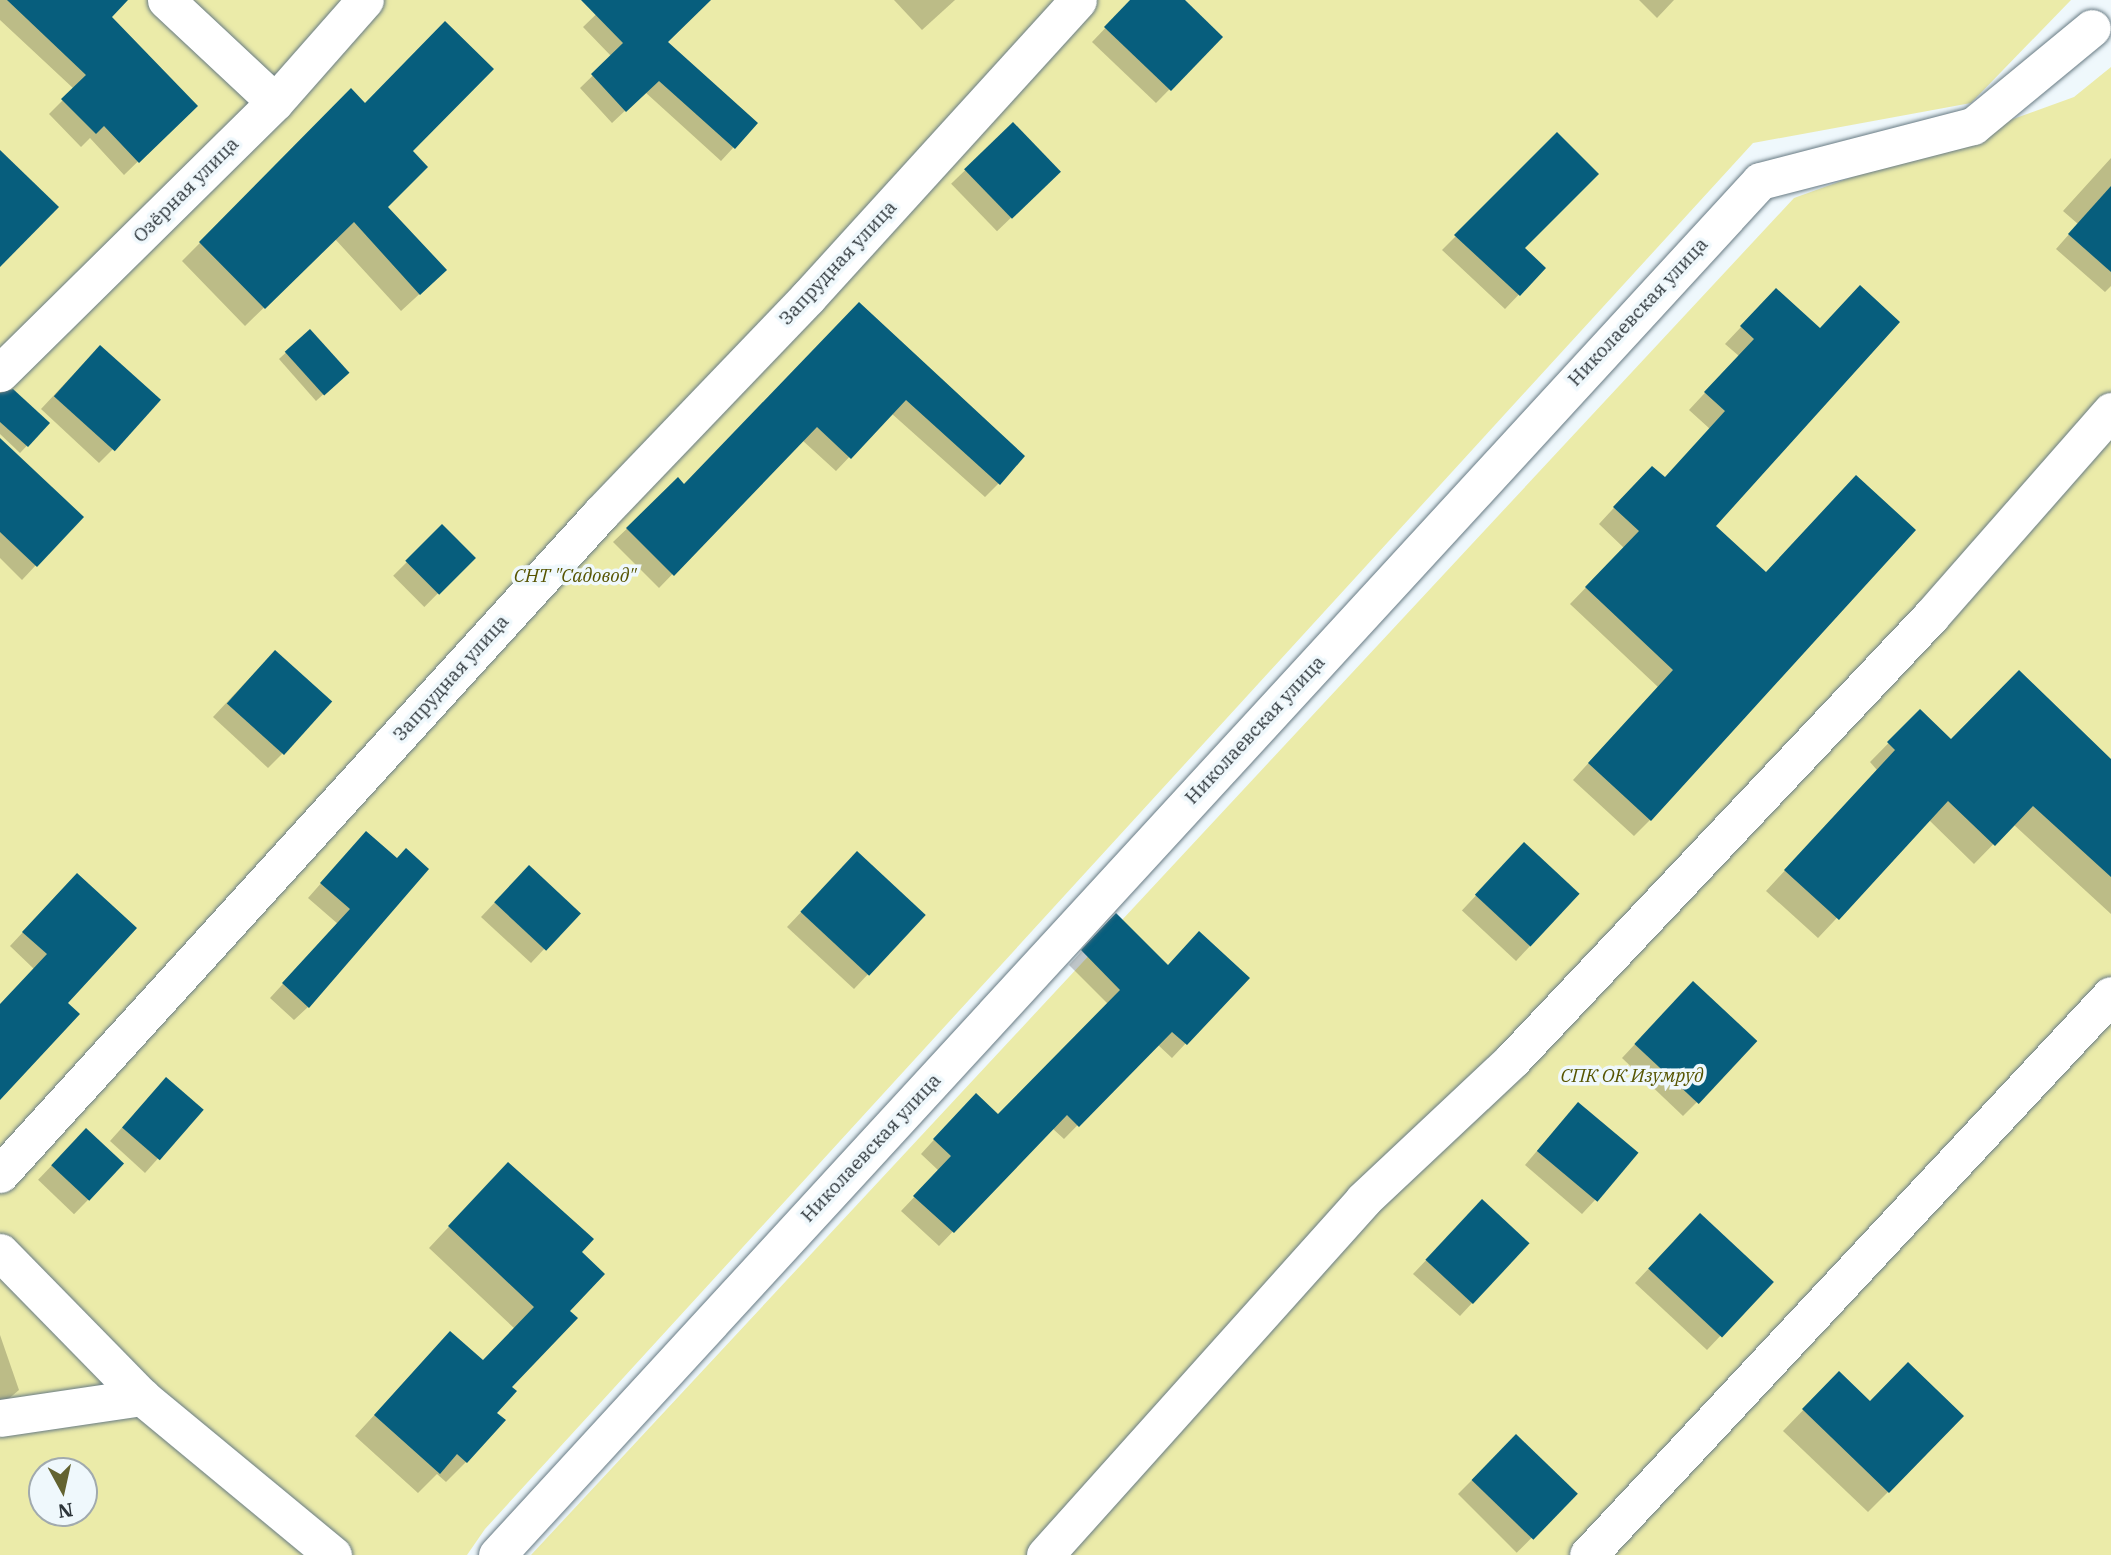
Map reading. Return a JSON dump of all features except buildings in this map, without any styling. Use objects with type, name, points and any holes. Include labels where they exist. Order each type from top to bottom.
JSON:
[{"type":"street","points":[[166,0],[275,102]]},
{"type":"street","name":"Озёрная улица","points":[[0,373],[275,102],[365,0]]},
{"type":"street","name":"Запрудная улица","points":[[0,1174],[601,513],[808,298],[1078,0]]},
{"type":"street","name":"Николаевская улица","points":[[497,1555],[1760,181],[1973,126],[2105,27]]},
{"type":"street","points":[[1045,1555],[1363,1200],[1513,1059],[1931,616],[2111,411]]},
{"type":"street","points":[[1588,1555],[2111,995]]},
{"type":"street","points":[[0,1252],[142,1397],[333,1555]]},
{"type":"street","points":[[0,1418],[142,1397]]},
{"type":"green space","name":"СНТ \"Садовод\"","points":[[0,0],[2071,0],[1971,103],[1753,143],[485,1529],[467,1555],[0,1555]]},
{"type":"green space","name":"СПК ОК Изумруд","points":[[2111,67],[2111,1555],[531,1555],[1794,198],[2074,97]]}]
